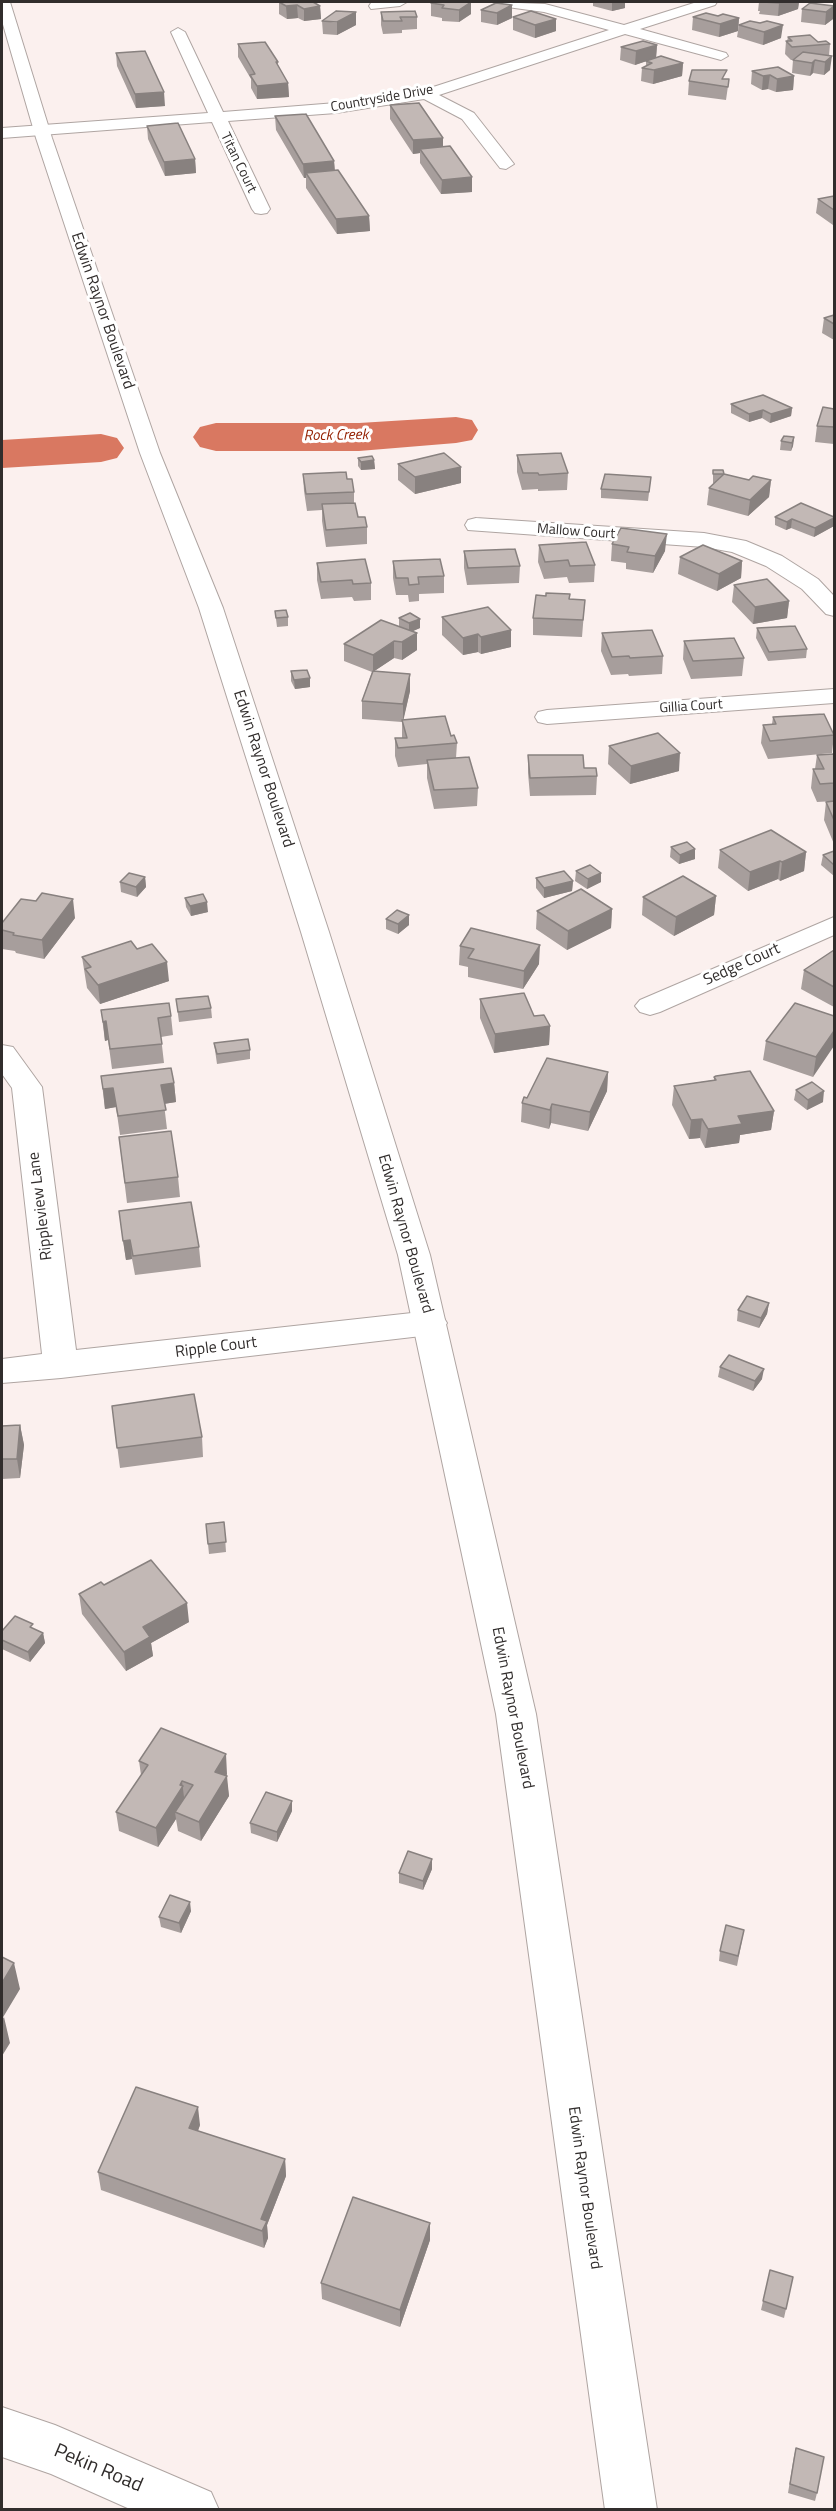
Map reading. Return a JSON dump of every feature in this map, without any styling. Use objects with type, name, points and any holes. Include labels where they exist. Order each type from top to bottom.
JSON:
[{"type":"street","name":"Edwin Raynor Boulevard","points":[[3,2],[42,130],[150,453],[211,608],[315,932],[414,1255],[516,1714],[631,2510]]},
{"type":"street","points":[[376,6],[400,2]]},
{"type":"street","points":[[500,2],[544,8],[721,56]]},
{"type":"street","name":"Countryside Drive","points":[[2,133],[336,108],[426,94],[710,2]]},
{"type":"street","name":"Titan Court","points":[[178,32],[261,209]]},
{"type":"street","points":[[426,94],[468,116],[506,164]]},
{"type":"street","name":"Mallow Court","points":[[476,525],[704,540],[738,546],[774,561],[810,584],[834,609]]},
{"type":"street","name":"Gillia Court","points":[[547,717],[834,696]]},
{"type":"street","name":"Sedge Court","points":[[650,1006],[834,925]]},
{"type":"street","name":"Rippleview Lane","points":[[2,1054],[27,1087],[61,1366]]},
{"type":"street","name":"Ripple Court","points":[[2,1371],[430,1323]]},
{"type":"street","name":"Pekin Road","points":[[2,2432],[56,2450],[193,2510]]},
{"type":"building","points":[[279,2],[313,2],[320,6],[304,9],[297,5],[286,6]]},
{"type":"building","points":[[471,2],[459,10],[442,8],[444,5],[431,3]]},
{"type":"building","points":[[496,3],[512,5],[497,13],[481,10]]},
{"type":"building","points":[[810,3],[834,6],[826,12],[802,9]]},
{"type":"building","points":[[336,11],[356,12],[337,22],[322,21]]},
{"type":"building","points":[[415,11],[417,17],[400,17],[402,21],[383,21],[381,12]]},
{"type":"building","points":[[531,11],[556,19],[535,25],[513,17]]},
{"type":"building","points":[[706,13],[739,18],[720,24],[693,17]]},
{"type":"building","points":[[750,21],[760,23],[767,21],[783,25],[764,32],[739,25]]},
{"type":"building","points":[[810,35],[818,42],[826,41],[830,44],[792,47],[786,41],[792,41],[788,37]]},
{"type":"building","points":[[643,41],[657,45],[636,51],[621,47]]},
{"type":"building","points":[[265,42],[288,83],[257,86],[250,75],[255,74],[238,44]]},
{"type":"building","points":[[145,51],[164,92],[135,94],[116,53]]},
{"type":"building","points":[[803,52],[832,56],[825,62],[815,60],[812,63],[793,60]]},
{"type":"building","points":[[661,56],[683,63],[654,70],[642,68],[652,63],[646,61]]},
{"type":"building","points":[[778,67],[794,76],[777,79],[752,71]]},
{"type":"building","points":[[692,70],[727,70],[722,79],[729,79],[728,87],[689,81]]},
{"type":"building","points":[[419,103],[443,138],[413,140],[390,105]]},
{"type":"building","points":[[306,114],[334,161],[303,164],[275,116]]},
{"type":"building","points":[[178,123],[195,159],[164,162],[147,126]]},
{"type":"building","points":[[450,146],[472,177],[442,180],[420,149]]},
{"type":"building","points":[[338,170],[369,216],[336,219],[306,173]]},
{"type":"building","points":[[834,196],[834,210],[818,199]]},
{"type":"building","points":[[834,315],[834,324],[824,318]]},
{"type":"building","points":[[763,395],[792,408],[771,414],[763,410],[749,414],[731,404]]},
{"type":"building","points":[[823,407],[834,409],[834,427],[817,426]]},
{"type":"building","points":[[784,436],[794,437],[792,443],[781,441]]},
{"type":"building","points":[[444,453],[461,467],[415,477],[398,464]]},
{"type":"building","points":[[561,453],[568,473],[539,475],[538,473],[523,473],[517,455]]},
{"type":"building","points":[[372,456],[374,460],[361,462],[358,458]]},
{"type":"building","points":[[713,470],[723,470],[724,474],[713,474]]},
{"type":"building","points":[[346,472],[347,479],[352,479],[354,492],[306,494],[303,474]]},
{"type":"building","points":[[605,474],[651,477],[649,492],[601,489]]},
{"type":"building","points":[[724,474],[749,480],[753,476],[771,480],[750,500],[709,488]]},
{"type":"building","points":[[355,503],[358,517],[365,517],[367,527],[326,530],[322,504]]},
{"type":"building","points":[[801,503],[834,518],[815,528],[792,519],[787,522],[775,517]]},
{"type":"building","points":[[621,528],[667,534],[655,556],[627,552],[629,547],[612,544]]},
{"type":"building","points":[[586,542],[595,565],[570,566],[568,560],[545,562],[539,545]]},
{"type":"building","points":[[703,545],[742,561],[719,574],[680,557]]},
{"type":"building","points":[[515,549],[520,566],[468,568],[464,551]]},
{"type":"building","points":[[365,559],[371,583],[353,584],[352,580],[321,582],[317,563]]},
{"type":"building","points":[[440,559],[444,576],[418,577],[419,584],[409,585],[408,578],[396,578],[393,561]]},
{"type":"building","points":[[767,579],[789,601],[755,607],[734,585]]},
{"type":"building","points":[[546,593],[570,594],[569,599],[585,600],[583,620],[533,618],[536,595],[546,596]]},
{"type":"building","points":[[488,607],[511,630],[481,637],[478,634],[463,638],[442,617]]},
{"type":"building","points":[[286,610],[288,617],[276,618],[275,611]]},
{"type":"building","points":[[410,613],[420,619],[409,623],[399,618]]},
{"type":"building","points":[[381,620],[417,633],[402,642],[394,641],[373,655],[344,644]]},
{"type":"building","points":[[795,626],[807,649],[769,652],[757,628]]},
{"type":"building","points":[[652,630],[663,656],[612,657],[602,633]]},
{"type":"building","points":[[734,638],[744,658],[693,661],[684,641]]},
{"type":"building","points":[[307,670],[310,678],[294,680],[291,671]]},
{"type":"building","points":[[373,671],[410,674],[403,704],[362,701]]},
{"type":"building","points":[[824,714],[834,735],[770,741],[763,725],[776,724],[773,717]]},
{"type":"building","points":[[445,716],[451,736],[454,735],[457,743],[398,748],[395,738],[407,738],[402,720]]},
{"type":"building","points":[[658,733],[680,753],[631,766],[609,746]]},
{"type":"building","points":[[834,754],[834,783],[820,784],[813,769],[824,769],[817,755]]},
{"type":"building","points":[[528,755],[583,755],[584,768],[596,768],[597,776],[530,778]]},
{"type":"building","points":[[469,757],[478,788],[434,790],[427,760]]},
{"type":"building","points":[[834,801],[834,820],[826,802]]},
{"type":"building","points":[[771,830],[806,852],[750,872],[720,850]]},
{"type":"building","points":[[687,842],[695,849],[680,855],[671,847]]},
{"type":"building","points":[[834,851],[834,865],[823,855]]},
{"type":"building","points":[[590,865],[601,873],[588,879],[576,871]]},
{"type":"building","points":[[564,871],[573,881],[544,888],[536,878]]},
{"type":"building","points":[[129,873],[145,877],[136,887],[120,882]]},
{"type":"building","points":[[683,876],[716,896],[676,917],[643,897]]},
{"type":"building","points":[[581,889],[612,909],[568,931],[537,911]]},
{"type":"building","points":[[42,893],[73,899],[42,940],[13,935],[14,933],[2,930],[2,923],[21,899],[36,901]]},
{"type":"building","points":[[203,894],[207,902],[190,906],[185,898]]},
{"type":"building","points":[[397,910],[409,915],[398,924],[386,919]]},
{"type":"building","points":[[471,928],[540,945],[524,971],[468,958],[474,949],[460,946]]},
{"type":"building","points":[[131,941],[137,949],[152,944],[167,962],[98,985],[85,969],[91,967],[82,957]]},
{"type":"building","points":[[834,950],[834,987],[804,970]]},
{"type":"building","points":[[524,993],[534,1016],[544,1015],[550,1026],[495,1034],[480,999]]},
{"type":"building","points":[[208,996],[211,1008],[178,1012],[176,999]]},
{"type":"building","points":[[169,1003],[171,1016],[158,1018],[162,1044],[110,1049],[106,1021],[103,1022],[101,1010]]},
{"type":"building","points":[[795,1003],[834,1016],[834,1031],[816,1057],[766,1041]]},
{"type":"building","points":[[248,1039],[250,1050],[217,1054],[214,1043]]},
{"type":"building","points":[[547,1058],[608,1072],[590,1112],[552,1104],[550,1110],[522,1103],[524,1097],[527,1098]]},
{"type":"building","points":[[171,1068],[174,1083],[161,1085],[166,1110],[118,1116],[113,1088],[103,1089],[101,1076]]},
{"type":"building","points":[[750,1071],[774,1111],[738,1116],[742,1124],[708,1129],[702,1119],[691,1120],[674,1086],[716,1080],[714,1077],[716,1076]]},
{"type":"building","points":[[812,1082],[824,1091],[808,1100],[796,1090]]},
{"type":"building","points":[[171,1131],[178,1177],[125,1183],[119,1137]]},
{"type":"building","points":[[191,1202],[199,1247],[133,1256],[130,1240],[123,1241],[119,1211]]},
{"type":"building","points":[[747,1296],[769,1303],[761,1318],[738,1310]]},
{"type":"building","points":[[729,1355],[764,1369],[755,1381],[720,1367]]},
{"type":"building","points":[[194,1394],[202,1437],[117,1448],[112,1406]]},
{"type":"building","points":[[20,1425],[17,1459],[2,1459],[2,1426]]},
{"type":"building","points":[[224,1522],[226,1542],[208,1544],[206,1524]]},
{"type":"building","points":[[151,1560],[187,1603],[143,1627],[150,1637],[124,1652],[79,1594],[101,1582],[104,1585]]},
{"type":"building","points":[[15,1616],[33,1624],[30,1627],[43,1633],[28,1652],[2,1640],[2,1631]]},
{"type":"building","points":[[161,1728],[226,1754],[215,1772],[227,1776],[199,1822],[175,1812],[193,1785],[182,1781],[180,1785],[183,1786],[156,1828],[116,1812],[148,1765],[139,1761]]},
{"type":"building","points":[[266,1792],[292,1801],[277,1832],[250,1823]]},
{"type":"building","points":[[408,1851],[432,1859],[423,1881],[399,1873]]},
{"type":"building","points":[[170,1895],[190,1902],[179,1923],[159,1917]]},
{"type":"building","points":[[726,1925],[744,1930],[738,1956],[720,1951]]},
{"type":"building","points":[[2,1957],[14,1963],[2,1983]]},
{"type":"building","points":[[136,2087],[198,2107],[189,2128],[285,2159],[261,2219],[267,2221],[262,2231],[98,2172]]},
{"type":"building","points":[[353,2197],[430,2223],[400,2310],[321,2283]]},
{"type":"building","points":[[770,2270],[793,2277],[786,2309],[763,2301]]},
{"type":"building","points":[[796,2448],[824,2457],[817,2493],[790,2484]]},
{"type":"waterway","name":"Rock Creek","points":[[216,437],[359,437],[456,430]]},
{"type":"waterway","name":"Rock Creek","points":[[2,454],[101,448]]}]
